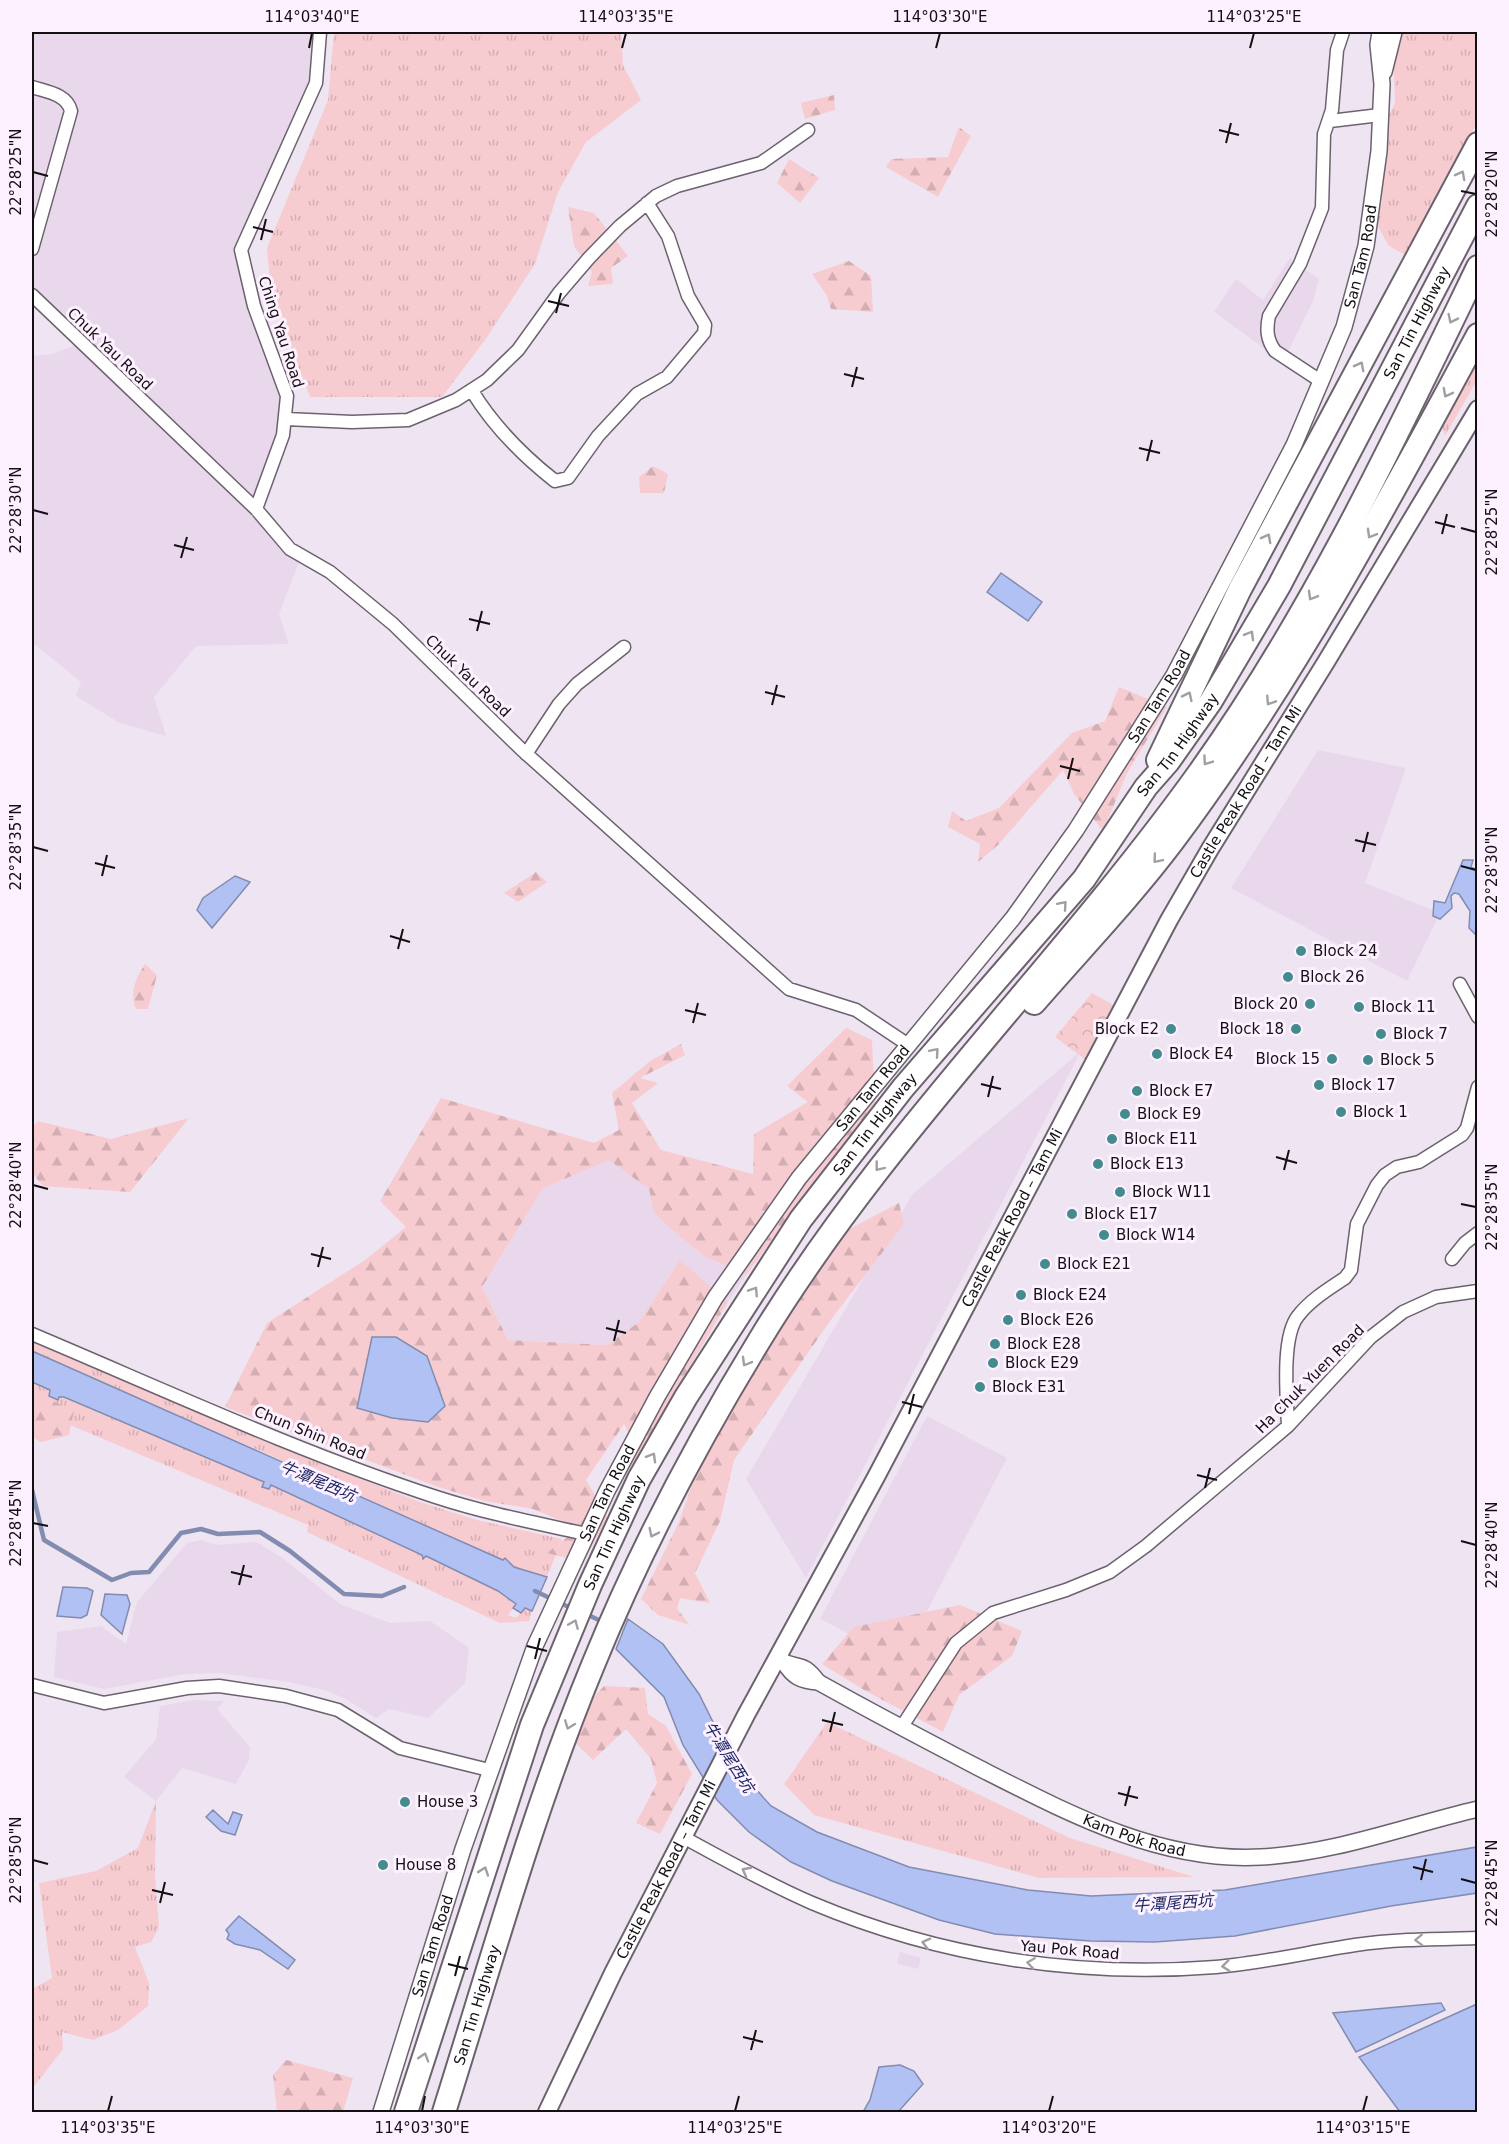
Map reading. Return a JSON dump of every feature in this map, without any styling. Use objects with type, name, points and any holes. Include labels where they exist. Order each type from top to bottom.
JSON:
[{"type":"highway","points":[[1146,787],[1240,589],[1478,144]]},
{"type":"highway","name":"San Tin Highway","points":[[406,2112],[532,1725],[590,1585],[639,1479],[674,1418],[801,1219],[903,1088],[1084,879],[1146,787],[1168,762],[1211,701],[1279,586],[1478,206]]},
{"type":"highway","name":"San Tin Highway","points":[[444,2112],[528,1843],[590,1671],[624,1593],[700,1442],[759,1340],[813,1257],[915,1120],[1125,871],[1238,716],[1329,566],[1380,471],[1478,267]]},
{"type":"highway","points":[[915,1120],[997,1045],[1171,843],[1220,776],[1338,591],[1400,483],[1478,336]]},
{"type":"main road","name":"Castle Peak Road – Tam Mi","points":[[547,2112],[579,2043],[746,1715],[781,1660],[1188,886],[1478,409]]},
{"type":"street","name":"Ching Yau Road","points":[[256,509],[283,435],[287,396],[254,306],[241,250],[316,83],[320,32]]},
{"type":"street","points":[[1322,382],[1275,351],[1270,344],[1266,327],[1269,316],[1300,264],[1318,224],[1323,196],[1324,134],[1330,121],[1337,50],[1343,32]]},
{"type":"street","name":"San Tam Road","points":[[1380,32],[1378,45],[1382,84]]},
{"type":"street","name":"San Tam Road","points":[[381,2112],[489,1770],[535,1646],[567,1573],[651,1407],[715,1298],[799,1178],[1040,882],[1076,830],[1174,675],[1294,445],[1344,327],[1366,246],[1377,179],[1382,84],[1394,32]]},
{"type":"street","points":[[32,87],[63,98],[69,103],[71,111],[32,249]]},
{"type":"street","points":[[1330,121],[1380,115]]},
{"type":"street","points":[[286,419],[352,423],[408,420],[472,391],[518,350],[559,293],[589,258],[647,203],[677,186],[761,163],[808,130]]},
{"type":"street","points":[[472,391],[500,431],[528,459],[555,481],[560,481],[568,478],[598,436],[638,394],[671,373],[704,333],[705,325],[688,296],[668,236],[647,203]]},
{"type":"street","name":"Chuk Yau Road","points":[[32,295],[256,509],[290,549],[330,572],[393,624],[526,754],[789,989],[856,1010],[907,1044]]},
{"type":"street","points":[[526,754],[559,704],[577,684],[624,647]]},
{"type":"street","points":[[1460,984],[1478,1017]]},
{"type":"street","points":[[1288,1426],[1287,1375],[1292,1325],[1299,1314],[1346,1278],[1351,1269],[1357,1224],[1366,1202],[1385,1174],[1397,1167],[1419,1162],[1462,1135],[1467,1128],[1478,1087]]},
{"type":"street","points":[[1452,1259],[1465,1243],[1478,1233]]},
{"type":"street","name":"Ha Chuk Yuen Road","points":[[901,1728],[956,1643],[993,1613],[1110,1572],[1146,1546],[1288,1426],[1371,1337],[1403,1312],[1436,1297],[1478,1291]]},
{"type":"street","name":"Chun Shin Road","points":[[32,1334],[283,1440],[435,1497],[483,1511],[586,1534]]},
{"type":"street","name":"Kam Pok Road","points":[[781,1660],[792,1675],[804,1681],[819,1682],[901,1728],[1049,1804],[1142,1841],[1221,1857],[1259,1857],[1315,1852],[1478,1809]]},
{"type":"street","points":[[32,1685],[104,1703],[187,1688],[219,1686],[286,1696],[338,1710],[386,1741],[415,1753],[489,1770]]},
{"type":"street","name":"Yau Pok Road","points":[[683,1837],[777,1887],[852,1919],[950,1948],[1035,1964],[1101,1970],[1167,1970],[1247,1963],[1378,1942],[1478,1938]]},
{"type":"shaded area","points":[[32,32],[315,32],[311,82],[236,250],[282,397],[278,434],[254,500],[32,288],[32,268],[77,111],[74,100],[66,93],[32,82]]},
{"type":"shaded area","points":[[32,93],[60,102],[66,111],[32,230]]},
{"type":"shaded area","points":[[1290,258],[1319,279],[1313,301],[1283,362],[1214,312],[1236,279],[1263,300]]},
{"type":"shaded area","points":[[76,345],[300,560],[279,614],[289,644],[196,646],[154,697],[166,736],[120,723],[76,696],[81,682],[32,642],[34,600],[32,599],[32,356],[53,354]]},
{"type":"shaded area","points":[[1318,750],[1406,768],[1365,883],[1440,913],[1407,981],[1231,888]]},
{"type":"shaded area","points":[[1081,1051],[806,1578],[746,1479],[912,1195]]},
{"type":"shaded area","points":[[610,1159],[649,1189],[655,1213],[679,1236],[704,1256],[746,1275],[728,1302],[680,1261],[639,1322],[607,1345],[508,1340],[482,1287],[543,1187]]},
{"type":"shaded area","points":[[927,1416],[1007,1458],[901,1661],[820,1619]]},
{"type":"shaded area","points":[[201,1540],[217,1545],[257,1542],[284,1559],[340,1604],[390,1623],[430,1621],[469,1648],[465,1683],[428,1718],[389,1709],[376,1718],[344,1698],[324,1690],[289,1682],[219,1673],[185,1674],[104,1689],[54,1677],[57,1632],[101,1626],[126,1644],[137,1602],[187,1543]]},
{"type":"shaded area","points":[[194,1700],[224,1701],[217,1709],[250,1747],[249,1760],[236,1784],[182,1768],[156,1801],[124,1777],[156,1739],[160,1706]]},
{"type":"shaded area","points":[[900,1952],[921,1958],[918,1969],[897,1964]]},
{"type":"green space","points":[[334,32],[621,32],[623,65],[641,100],[586,142],[558,192],[535,264],[485,340],[442,397],[310,397],[271,294],[267,248],[328,100]]},
{"type":"green space","points":[[1400,32],[1477,32],[1477,123],[1407,256],[1389,246],[1376,223],[1382,202],[1387,120],[1395,103],[1393,42]]},
{"type":"green space","points":[[834,95],[835,110],[805,119],[801,103]]},
{"type":"green space","points":[[959,127],[971,136],[938,197],[886,167],[891,159],[948,157]]},
{"type":"green space","points":[[789,159],[819,178],[800,203],[777,183]]},
{"type":"green space","points":[[568,207],[594,213],[628,256],[611,268],[613,284],[588,286],[592,272],[574,246]]},
{"type":"green space","points":[[849,261],[871,276],[873,312],[831,309],[827,296],[812,274]]},
{"type":"green space","points":[[1477,356],[1477,380],[1445,436],[1442,424]]},
{"type":"green space","points":[[653,466],[668,474],[664,493],[640,493],[639,477]]},
{"type":"green space","points":[[1119,687],[1167,707],[1127,773],[1103,831],[1074,794],[1063,770],[998,845],[978,862],[980,844],[948,827],[952,811],[966,821],[999,808],[1072,733],[1105,721]]},
{"type":"green space","points":[[536,872],[547,882],[518,902],[504,893]]},
{"type":"green space","points":[[145,964],[157,975],[148,1009],[136,1009],[133,997],[134,985]]},
{"type":"green space","points":[[1092,993],[1115,1006],[1086,1060],[1055,1037]]},
{"type":"green space","points":[[846,1028],[872,1040],[875,1104],[746,1275],[704,1256],[679,1236],[654,1213],[649,1189],[609,1160],[543,1188],[482,1287],[508,1340],[607,1345],[639,1322],[680,1260],[728,1302],[642,1448],[645,1455],[626,1469],[636,1448],[624,1424],[586,1480],[608,1518],[583,1562],[547,1553],[579,1528],[533,1509],[485,1501],[438,1487],[225,1407],[267,1323],[365,1260],[406,1227],[380,1201],[441,1098],[594,1143],[619,1130],[612,1093],[650,1061],[681,1044],[685,1055],[640,1078],[658,1083],[632,1103],[661,1150],[753,1174],[754,1134],[808,1102],[787,1086]]},
{"type":"green space","points":[[189,1118],[130,1192],[43,1186],[32,1173],[32,1127],[38,1121],[111,1139]]},
{"type":"green space","points":[[899,1203],[904,1224],[830,1321],[734,1460],[720,1521],[695,1573],[710,1603],[680,1598],[677,1609],[690,1625],[658,1615],[641,1599],[679,1522],[700,1461],[771,1342],[849,1229]]},
{"type":"green space","points":[[32,1338],[324,1465],[420,1502],[477,1520],[562,1539],[547,1577],[514,1567],[272,1456],[32,1351]]},
{"type":"green space","points":[[32,1382],[51,1390],[49,1394],[64,1397],[264,1482],[262,1486],[271,1485],[422,1555],[421,1558],[426,1556],[498,1591],[516,1605],[508,1615],[516,1618],[525,1608],[532,1611],[529,1621],[500,1623],[307,1532],[308,1525],[32,1409]]},
{"type":"green space","points":[[32,1391],[74,1411],[69,1435],[41,1442],[32,1437]]},
{"type":"green space","points":[[960,1605],[1022,1631],[1012,1656],[959,1695],[943,1732],[864,1690],[822,1664],[854,1627]]},
{"type":"green space","points":[[604,1686],[645,1688],[648,1714],[666,1726],[692,1774],[660,1834],[636,1823],[657,1783],[651,1759],[626,1729],[593,1760],[571,1739],[579,1713]]},
{"type":"green space","points":[[827,1722],[1070,1838],[1194,1877],[1039,1878],[814,1815],[784,1784]]},
{"type":"green space","points":[[156,1801],[155,1873],[159,1928],[151,1942],[135,1947],[149,1983],[148,2006],[118,2030],[93,2040],[62,2032],[63,2049],[32,2089],[32,1989],[52,1978],[39,1883],[96,1871],[138,1848]]},
{"type":"green space","points":[[286,2060],[353,2078],[343,2112],[277,2112],[273,2075]]},
{"type":"water","points":[[1001,573],[1042,602],[1028,621],[987,592]]},
{"type":"water","points":[[1463,860],[1473,860],[1471,867],[1475,869],[1477,866],[1477,936],[1469,928],[1470,911],[1459,894],[1454,893],[1451,896],[1452,908],[1440,919],[1433,916],[1434,901],[1445,903]]},
{"type":"water","points":[[235,876],[250,882],[212,928],[197,910],[203,898]]},
{"type":"water","points":[[372,1337],[396,1337],[427,1356],[445,1406],[428,1422],[392,1418],[357,1408]]},
{"type":"water","points":[[32,1351],[503,1560],[505,1558],[514,1567],[547,1577],[532,1611],[525,1608],[521,1613],[513,1608],[516,1604],[498,1591],[426,1556],[423,1559],[422,1555],[271,1485],[269,1489],[262,1487],[264,1482],[64,1397],[59,1397],[58,1400],[49,1396],[50,1390],[32,1382]]},
{"type":"water","points":[[63,1587],[87,1588],[93,1591],[87,1615],[81,1618],[57,1616]]},
{"type":"water","points":[[105,1594],[127,1595],[130,1604],[122,1634],[101,1615]]},
{"type":"water","points":[[628,1619],[663,1644],[699,1694],[735,1766],[771,1806],[817,1832],[909,1867],[1028,1890],[1091,1896],[1225,1890],[1477,1847],[1477,1893],[1391,1906],[1235,1936],[1155,1942],[1091,1941],[995,1934],[939,1920],[832,1881],[791,1862],[749,1832],[717,1800],[683,1745],[664,1697],[616,1649]]},
{"type":"water","points":[[213,1810],[228,1824],[233,1812],[242,1815],[235,1835],[221,1831],[206,1817]]},
{"type":"water","points":[[239,1916],[295,1960],[288,1969],[260,1950],[235,1944],[227,1939],[229,1934],[226,1930]]},
{"type":"water","points":[[1441,2003],[1445,2010],[1356,2052],[1333,2013]]},
{"type":"water","points":[[1477,2004],[1477,2112],[1400,2112],[1359,2057]]},
{"type":"water","points":[[900,2065],[914,2071],[923,2084],[898,2112],[863,2112],[870,2100],[879,2067]]},
{"type":"waterway","points":[[32,1490],[44,1540],[112,1580],[131,1573],[149,1572],[181,1533],[201,1529],[218,1534],[260,1532],[290,1551],[344,1594],[382,1596],[404,1587]]},
{"type":"waterway","name":"牛潭尾西坑","points":[[535,1591],[573,1609]]},
{"type":"waterway","name":"牛潭尾西坑","points":[[584,1613],[603,1622]]},
{"type":"place","name":"Block 24","points":[[1301,951]]},
{"type":"place","name":"Block 26","points":[[1288,977]]},
{"type":"place","name":"Block 20","points":[[1310,1004]]},
{"type":"place","name":"Block 11","points":[[1359,1007]]},
{"type":"place","name":"Block E2","points":[[1171,1029]]},
{"type":"place","name":"Block 18","points":[[1296,1029]]},
{"type":"place","name":"Block 7","points":[[1381,1034]]},
{"type":"place","name":"Block E4","points":[[1157,1054]]},
{"type":"place","name":"Block 15","points":[[1332,1059]]},
{"type":"place","name":"Block 5","points":[[1368,1060]]},
{"type":"place","name":"Block 17","points":[[1319,1085]]},
{"type":"place","name":"Block E7","points":[[1137,1091]]},
{"type":"place","name":"Block 1","points":[[1341,1112]]},
{"type":"place","name":"Block E9","points":[[1125,1114]]},
{"type":"place","name":"Block E11","points":[[1112,1139]]},
{"type":"place","name":"Block E13","points":[[1098,1164]]},
{"type":"place","name":"Block W11","points":[[1120,1192]]},
{"type":"place","name":"Block E17","points":[[1072,1214]]},
{"type":"place","name":"Block W14","points":[[1104,1235]]},
{"type":"place","name":"Block E21","points":[[1045,1264]]},
{"type":"place","name":"Block E24","points":[[1021,1295]]},
{"type":"place","name":"Block E26","points":[[1008,1320]]},
{"type":"place","name":"Block E28","points":[[995,1344]]},
{"type":"place","name":"Block E29","points":[[993,1363]]},
{"type":"place","name":"Block E31","points":[[980,1387]]},
{"type":"place","name":"House 3","points":[[405,1802]]},
{"type":"place","name":"House 8","points":[[383,1865]]}]
